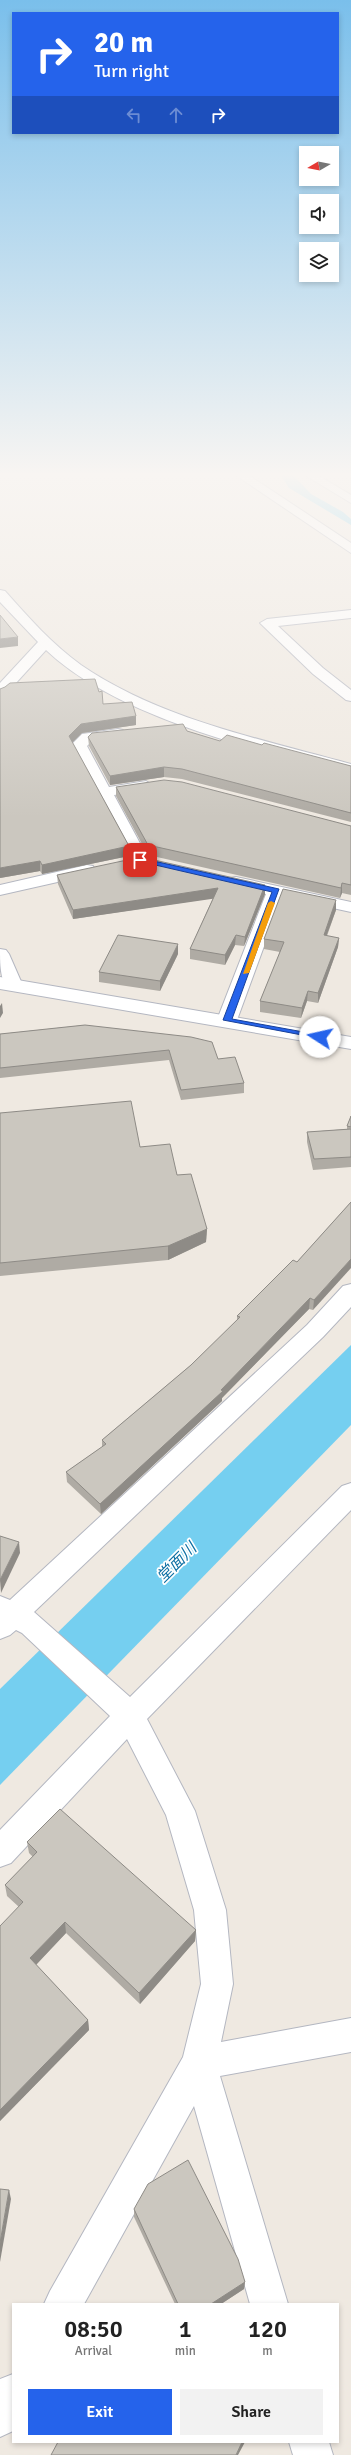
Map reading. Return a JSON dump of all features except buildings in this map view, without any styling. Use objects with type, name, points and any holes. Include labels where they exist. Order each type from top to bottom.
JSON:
[{"type":"street","points":[[0,594],[44,643],[88,676],[134,699],[194,724],[351,769]]},
{"type":"street","points":[[351,614],[267,623],[318,671],[351,697]]},
{"type":"street","points":[[0,692],[44,643]]},
{"type":"street","points":[[163,728],[194,724]]},
{"type":"street","points":[[133,732],[87,737],[79,745],[140,862]]},
{"type":"street","points":[[104,792],[164,783]]},
{"type":"street","points":[[0,890],[102,867]]},
{"type":"street","points":[[223,879],[351,907]]},
{"type":"street","points":[[227,1020],[276,891]]},
{"type":"street","points":[[0,954],[7,985],[227,1020],[351,1043]]},
{"type":"street","points":[[64,2303],[199,2063],[217,1984],[210,1910],[180,1811],[130,1716],[11,1618],[315,1331],[351,1292]]},
{"type":"street","points":[[0,1852],[130,1716],[351,1493]]},
{"type":"street","points":[[199,2063],[351,2035]]},
{"type":"street","points":[[199,2063],[269,2303]]},
{"type":"street","points":[[0,2417],[12,2396]]},
{"type":"street","points":[[309,2443],[313,2455]]},
{"type":"water","name":"堂面川","points":[[351,1345],[351,1425],[0,1785],[0,1689]]},
{"type":"slow traffic","points":[[245,973],[271,903]]},
{"type":"route","points":[[140,860],[276,891],[227,1020],[320,1037]]}]
